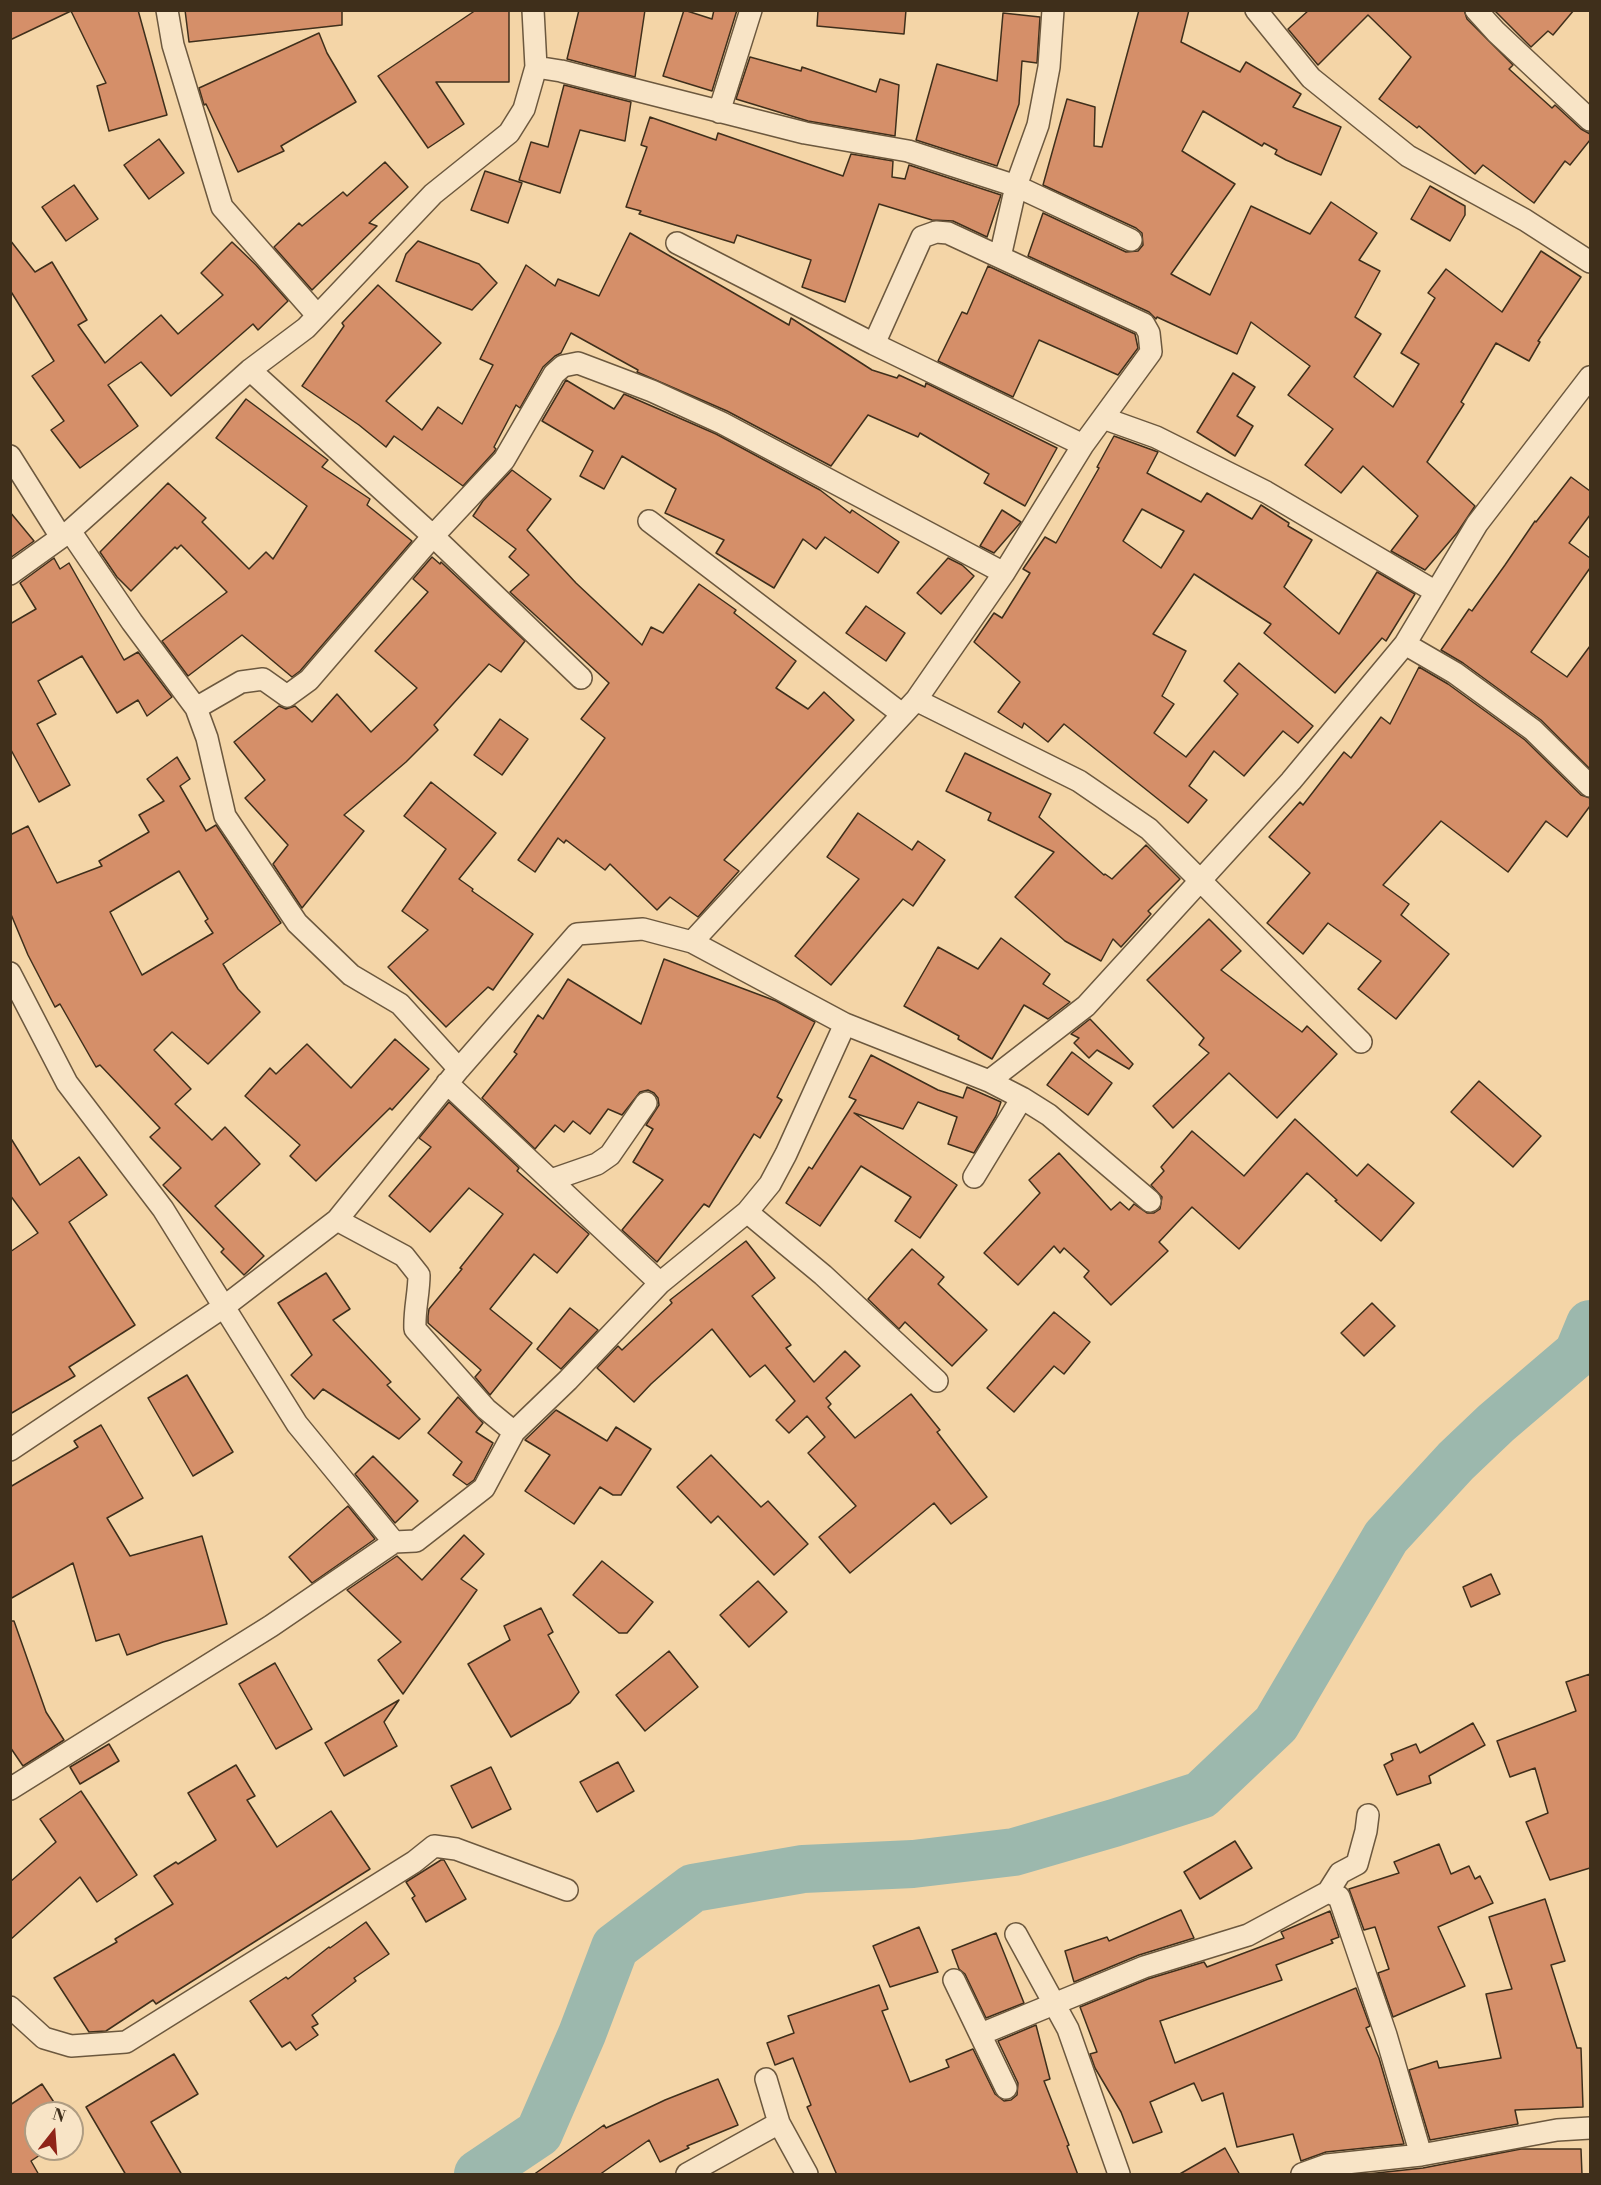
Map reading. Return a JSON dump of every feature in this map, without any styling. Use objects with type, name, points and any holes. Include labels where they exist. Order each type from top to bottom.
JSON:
[{"type":"street","points":[[167,10],[173,45],[222,207],[317,315]]},
{"type":"street","points":[[10,574],[66,534],[250,370],[306,328],[433,194],[509,133],[524,109],[536,67],[533,10]]},
{"type":"street","points":[[719,112],[751,10]]},
{"type":"street","points":[[1000,257],[1016,186],[1038,125],[1049,67],[1053,10]]},
{"type":"street","points":[[1256,10],[1311,78],[1408,156],[1525,220],[1590,262]]},
{"type":"street","points":[[1476,10],[1497,33],[1590,120]]},
{"type":"street","points":[[536,67],[561,71],[805,133],[908,151],[1016,186],[1131,240]]},
{"type":"street","points":[[692,942],[909,707],[1005,573],[1083,445],[1151,352],[1149,333],[1144,324],[948,233],[936,232],[922,237],[874,344]]},
{"type":"street","points":[[677,243],[874,344],[1083,445]]},
{"type":"street","points":[[196,708],[241,682],[263,679],[287,696],[309,680],[433,536],[504,460],[554,374],[563,366],[578,363],[652,391],[722,423],[1005,573]]},
{"type":"street","points":[[250,370],[433,536],[581,678]]},
{"type":"street","points":[[989,1081],[1086,1006],[1291,781],[1405,644],[1476,524],[1590,377]]},
{"type":"street","points":[[1103,418],[1156,437],[1266,492],[1436,592]]},
{"type":"street","points":[[10,456],[196,708],[207,738],[225,816],[297,923],[351,975],[400,1004],[453,1076],[551,1180],[660,1283]]},
{"type":"street","points":[[649,520],[909,707],[1079,781],[1149,829],[1361,1042]]},
{"type":"street","points":[[1405,644],[1455,674],[1533,730],[1590,786]]},
{"type":"street","points":[[10,1450],[225,1306],[337,1220],[453,1076],[577,934],[643,929],[692,942],[845,1024],[989,1081],[1022,1098],[1049,1116],[1150,1201]]},
{"type":"street","points":[[10,973],[67,1083],[163,1209],[297,1424],[394,1542]]},
{"type":"street","points":[[10,1789],[271,1626],[394,1542],[416,1541],[484,1488],[513,1432],[568,1380],[660,1283],[747,1212],[770,1184],[845,1024]]},
{"type":"street","points":[[974,1177],[1022,1098]]},
{"type":"street","points":[[551,1180],[597,1164],[610,1155],[646,1103]]},
{"type":"street","points":[[747,1212],[823,1275],[937,1381]]},
{"type":"street","points":[[337,1220],[404,1256],[419,1275],[419,1295],[414,1315],[416,1329],[486,1409],[513,1432]]},
{"type":"street","points":[[981,2034],[1144,1967],[1248,1935],[1328,1892],[1341,1873],[1357,1864],[1368,1815]]},
{"type":"street","points":[[10,2007],[44,2038],[71,2046],[126,2042],[404,1868],[434,1846],[456,1849],[567,1890]]},
{"type":"street","points":[[1328,1892],[1339,1897],[1386,2035],[1420,2155]]},
{"type":"street","points":[[1016,1934],[1068,2029],[1119,2175]]},
{"type":"street","points":[[954,1980],[1006,2088]]},
{"type":"street","points":[[766,2079],[779,2122],[807,2175]]},
{"type":"street","points":[[687,2175],[779,2122]]},
{"type":"street","points":[[1302,2175],[1327,2165],[1420,2155],[1557,2130],[1590,2128]]},
{"type":"building","points":[[10,10],[138,10],[167,115],[109,131],[97,86],[106,83],[71,11],[10,40]]},
{"type":"building","points":[[185,10],[342,10],[342,25],[189,42]]},
{"type":"building","points":[[476,10],[509,10],[509,82],[436,82],[464,124],[428,148],[378,76]]},
{"type":"building","points":[[579,10],[645,10],[635,77],[567,59]]},
{"type":"building","points":[[684,10],[712,19],[714,10],[737,10],[712,91],[663,76]]},
{"type":"building","points":[[818,10],[906,10],[904,34],[817,26]]},
{"type":"building","points":[[1139,10],[1189,10],[1181,42],[1240,72],[1246,62],[1301,94],[1293,107],[1341,127],[1321,175],[1286,160],[1275,154],[1277,150],[1264,143],[1262,146],[1203,111],[1182,151],[1235,184],[1171,274],[1210,295],[1251,206],[1310,234],[1331,202],[1377,233],[1359,260],[1380,271],[1355,317],[1381,334],[1354,377],[1393,407],[1419,364],[1401,353],[1435,298],[1428,293],[1446,269],[1502,312],[1541,251],[1581,277],[1538,341],[1540,342],[1529,361],[1496,343],[1461,402],[1464,404],[1427,462],[1475,506],[1457,533],[1425,570],[1391,551],[1418,516],[1363,466],[1341,493],[1305,465],[1333,429],[1288,395],[1310,366],[1251,322],[1237,354],[1157,317],[1156,319],[1149,312],[1028,256],[1043,213],[1126,252],[1138,251],[1143,245],[1142,233],[1136,228],[1043,185],[1067,99],[1095,107],[1094,146],[1102,147]]},
{"type":"building","points":[[1309,10],[1464,10],[1467,19],[1513,65],[1509,69],[1552,108],[1555,105],[1581,129],[1590,134],[1590,140],[1570,165],[1565,161],[1534,203],[1483,165],[1475,174],[1419,126],[1417,128],[1379,99],[1411,57],[1368,15],[1318,65],[1288,29]]},
{"type":"building","points":[[1494,10],[1574,10],[1553,35],[1548,31],[1531,47]]},
{"type":"building","points":[[1003,13],[1040,17],[1037,63],[1022,61],[1019,104],[997,166],[916,140],[937,64],[997,81]]},
{"type":"building","points":[[319,33],[327,53],[356,102],[281,146],[284,151],[238,172],[206,104],[204,105],[199,88]]},
{"type":"building","points":[[750,57],[801,71],[802,67],[876,92],[880,79],[899,85],[895,136],[808,121],[736,99]]},
{"type":"building","points":[[564,85],[631,102],[625,141],[580,130],[560,193],[519,180],[531,142],[548,147]]},
{"type":"building","points":[[650,117],[716,140],[718,133],[843,176],[851,154],[893,161],[892,177],[905,179],[909,165],[1001,195],[987,237],[953,221],[932,220],[879,204],[845,302],[802,287],[811,260],[737,235],[734,243],[639,214],[641,211],[626,207],[647,147],[641,145]]},
{"type":"building","points":[[159,139],[184,173],[149,199],[124,165]]},
{"type":"building","points":[[385,162],[408,187],[369,223],[377,226],[312,290],[274,247],[299,223],[302,226],[343,192],[347,196]]},
{"type":"building","points":[[485,171],[522,183],[508,223],[471,210]]},
{"type":"building","points":[[74,185],[98,219],[66,241],[42,207]]},
{"type":"building","points":[[1430,186],[1465,206],[1465,215],[1450,241],[1411,219]]},
{"type":"building","points":[[630,233],[789,325],[791,318],[872,370],[897,378],[899,375],[925,387],[926,383],[1057,448],[1025,506],[984,483],[989,474],[920,433],[918,437],[868,415],[831,466],[727,411],[637,372],[638,370],[571,333],[561,353],[543,367],[520,408],[516,405],[494,447],[496,449],[494,452],[463,486],[394,436],[386,447],[359,425],[302,386],[344,326],[342,323],[378,285],[441,343],[386,401],[422,430],[438,407],[462,424],[493,365],[480,359],[526,265],[555,286],[558,279],[599,296]]},
{"type":"building","points":[[10,240],[35,272],[52,262],[87,320],[78,325],[105,363],[161,315],[178,334],[223,295],[201,273],[232,242],[288,301],[258,330],[253,324],[171,396],[141,362],[108,385],[138,426],[80,468],[51,430],[64,421],[32,376],[54,361],[10,290]]},
{"type":"building","points":[[418,241],[479,264],[497,283],[472,310],[396,281],[406,254]]},
{"type":"building","points":[[988,266],[1135,334],[1138,348],[1118,375],[1039,340],[1013,397],[938,361],[962,312],[967,314]]},
{"type":"building","points":[[1233,373],[1255,387],[1237,416],[1253,426],[1235,456],[1197,432]]},
{"type":"building","points":[[566,380],[614,409],[624,394],[716,434],[820,490],[850,513],[852,510],[899,542],[878,573],[825,537],[816,549],[803,539],[774,588],[716,553],[724,540],[665,513],[676,489],[622,456],[604,489],[580,476],[593,451],[542,421]]},
{"type":"building","points":[[246,399],[328,460],[322,467],[370,499],[367,505],[412,541],[300,671],[292,677],[242,635],[188,676],[162,641],[227,592],[181,545],[177,549],[175,547],[131,591],[117,577],[100,552],[168,483],[206,518],[202,522],[249,569],[266,552],[273,559],[307,506],[216,438]]},
{"type":"building","points":[[1114,436],[1158,452],[1147,473],[1201,502],[1207,493],[1252,519],[1261,505],[1289,523],[1288,526],[1312,540],[1284,587],[1339,634],[1377,572],[1415,594],[1386,641],[1382,638],[1335,693],[1264,633],[1271,624],[1194,574],[1153,634],[1186,651],[1162,696],[1174,704],[1154,733],[1186,757],[1238,694],[1224,681],[1239,663],[1313,726],[1298,743],[1283,731],[1244,776],[1214,751],[1189,786],[1207,800],[1188,823],[1064,724],[1048,742],[1024,723],[1022,728],[998,712],[1020,682],[974,642],[994,613],[1002,618],[1030,573],[1023,569],[1045,537],[1056,543],[1099,468],[1097,467]],"holes":[[[1142,509],[1184,531],[1161,568],[1123,541]]]},
{"type":"building","points":[[512,470],[551,499],[527,530],[576,583],[642,645],[651,627],[663,633],[699,584],[736,610],[734,613],[796,661],[776,688],[808,709],[824,692],[854,720],[724,860],[739,871],[698,917],[670,897],[657,910],[610,864],[605,870],[566,840],[564,843],[558,838],[535,872],[518,860],[605,738],[581,719],[609,683],[510,592],[529,575],[509,557],[516,549],[473,516],[483,501]]},
{"type":"building","points":[[1571,477],[1590,491],[1590,515],[1569,543],[1590,558],[1590,568],[1531,652],[1567,677],[1590,646],[1590,769],[1541,720],[1463,663],[1441,650],[1469,609],[1472,611],[1535,521]]},
{"type":"building","points":[[1002,510],[1021,522],[994,553],[980,546]]},
{"type":"building","points":[[10,512],[34,541],[10,558]]},
{"type":"building","points":[[432,557],[440,564],[441,562],[525,641],[501,672],[489,664],[434,725],[438,730],[406,762],[344,815],[364,831],[302,908],[273,864],[288,845],[245,798],[265,780],[234,742],[279,706],[286,709],[295,706],[312,722],[337,694],[371,732],[417,688],[375,651],[428,592],[413,579]]},
{"type":"building","points":[[54,558],[60,569],[69,563],[124,660],[138,652],[172,697],[147,716],[138,700],[117,713],[82,656],[38,681],[56,714],[37,724],[70,785],[39,802],[10,748],[10,624],[36,609],[20,583]]},
{"type":"building","points":[[948,558],[962,565],[974,576],[941,614],[917,593]]},
{"type":"building","points":[[866,606],[905,633],[886,661],[846,633]]},
{"type":"building","points":[[1419,667],[1448,684],[1525,740],[1581,795],[1590,798],[1590,806],[1567,837],[1546,821],[1508,872],[1441,821],[1383,885],[1409,904],[1401,915],[1449,954],[1396,1019],[1358,989],[1381,961],[1328,923],[1303,954],[1267,923],[1310,873],[1269,837],[1300,802],[1303,805],[1344,752],[1351,758],[1381,717],[1390,724]]},
{"type":"building","points":[[500,719],[528,739],[502,775],[474,755]]},
{"type":"building","points":[[965,753],[1051,794],[1039,817],[1104,875],[1112,879],[1146,845],[1180,879],[1148,911],[1151,914],[1121,947],[1113,939],[1101,961],[1065,941],[1015,897],[1054,852],[988,820],[991,813],[946,791]]},
{"type":"building","points":[[177,757],[190,779],[180,786],[206,831],[216,825],[281,923],[223,964],[238,989],[260,1012],[208,1064],[172,1032],[154,1050],[191,1089],[175,1104],[212,1140],[225,1127],[260,1164],[215,1206],[264,1256],[244,1275],[221,1252],[224,1249],[163,1185],[181,1168],[150,1137],[160,1128],[100,1065],[96,1067],[60,1004],[55,1007],[28,955],[10,912],[10,835],[28,826],[57,883],[102,866],[99,861],[149,832],[139,815],[164,801],[147,779]],"holes":[[[179,871],[208,919],[205,921],[213,933],[142,975],[110,912]]]},
{"type":"building","points":[[431,782],[496,833],[459,879],[473,889],[472,891],[533,934],[493,990],[488,987],[446,1027],[388,967],[428,930],[402,911],[446,849],[404,816]]},
{"type":"building","points":[[858,813],[912,850],[918,841],[945,860],[913,906],[903,899],[831,985],[795,956],[859,879],[827,857]]},
{"type":"building","points":[[1209,919],[1241,951],[1221,970],[1302,1032],[1307,1026],[1337,1054],[1277,1118],[1229,1073],[1173,1128],[1153,1106],[1209,1053],[1199,1045],[1204,1038],[1147,980]]},
{"type":"building","points":[[1001,938],[1050,974],[1043,984],[1070,1002],[1048,1019],[1024,1005],[992,1059],[958,1039],[959,1036],[904,1006],[938,947],[978,969]]},
{"type":"building","points":[[664,959],[776,1001],[815,1022],[777,1097],[782,1100],[760,1138],[754,1134],[709,1207],[704,1204],[657,1262],[622,1230],[663,1180],[633,1162],[653,1129],[646,1125],[659,1105],[654,1093],[648,1090],[640,1092],[622,1115],[608,1109],[590,1134],[573,1121],[564,1132],[555,1125],[535,1149],[482,1098],[517,1054],[514,1052],[538,1015],[543,1019],[568,979],[641,1024]]},
{"type":"building","points":[[1090,1019],[1133,1064],[1129,1069],[1097,1050],[1089,1058],[1074,1043],[1079,1038],[1071,1034]]},
{"type":"building","points":[[395,1039],[429,1069],[392,1110],[390,1108],[316,1181],[290,1156],[300,1145],[245,1096],[270,1068],[276,1074],[307,1044],[351,1088]]},
{"type":"building","points":[[1072,1052],[1112,1083],[1088,1115],[1047,1085]]},
{"type":"building","points":[[871,1055],[938,1090],[963,1098],[967,1087],[1001,1102],[996,1116],[974,1153],[948,1144],[957,1117],[918,1102],[903,1129],[854,1113],[957,1185],[920,1238],[895,1221],[911,1197],[861,1166],[820,1226],[786,1203],[809,1167],[812,1169],[856,1100],[849,1097]]},
{"type":"building","points":[[1479,1081],[1541,1136],[1513,1167],[1451,1112]]},
{"type":"building","points":[[449,1102],[519,1168],[517,1171],[589,1234],[557,1273],[534,1254],[490,1309],[532,1343],[490,1395],[475,1377],[481,1370],[428,1323],[428,1316],[429,1309],[503,1214],[469,1188],[430,1232],[389,1196],[431,1147],[419,1138]]},
{"type":"building","points":[[1295,1119],[1357,1176],[1368,1164],[1414,1203],[1381,1241],[1307,1173],[1239,1249],[1192,1207],[1159,1242],[1168,1251],[1111,1305],[1084,1277],[1089,1271],[1064,1248],[1060,1253],[1054,1246],[1018,1285],[984,1253],[1040,1193],[1029,1180],[1059,1153],[1111,1210],[1120,1202],[1129,1210],[1134,1204],[1147,1213],[1154,1213],[1160,1209],[1162,1197],[1151,1185],[1164,1171],[1161,1167],[1192,1131],[1244,1176]]},
{"type":"building","points":[[10,1137],[40,1185],[79,1157],[107,1195],[69,1222],[135,1325],[69,1367],[75,1376],[10,1414],[10,1252],[38,1233],[10,1195]]},
{"type":"building","points":[[746,1241],[775,1278],[752,1296],[791,1345],[786,1348],[814,1382],[845,1351],[860,1366],[826,1398],[831,1404],[828,1407],[855,1438],[911,1394],[940,1430],[937,1432],[987,1497],[951,1524],[934,1503],[850,1573],[819,1537],[856,1506],[808,1453],[825,1437],[807,1416],[789,1433],[776,1420],[795,1401],[765,1365],[750,1377],[712,1329],[634,1402],[597,1368],[618,1346],[622,1350],[672,1303],[670,1300]]},
{"type":"building","points":[[912,1249],[944,1277],[938,1284],[987,1330],[952,1366],[905,1322],[899,1329],[868,1299]]},
{"type":"building","points":[[326,1273],[350,1309],[333,1320],[391,1382],[387,1385],[420,1419],[399,1439],[323,1389],[314,1399],[291,1375],[312,1355],[278,1303]]},
{"type":"building","points":[[1372,1303],[1395,1326],[1364,1356],[1341,1333]]},
{"type":"building","points":[[570,1308],[598,1330],[561,1369],[537,1349]]},
{"type":"building","points":[[1054,1312],[1090,1342],[1064,1374],[1054,1366],[1014,1412],[987,1388]]},
{"type":"building","points":[[187,1375],[233,1452],[193,1476],[148,1398]]},
{"type":"building","points":[[458,1397],[483,1423],[476,1432],[493,1443],[474,1480],[467,1485],[453,1475],[462,1462],[428,1433]]},
{"type":"building","points":[[556,1410],[607,1441],[616,1427],[651,1449],[621,1495],[613,1495],[600,1487],[574,1524],[525,1491],[550,1455],[525,1440]]},
{"type":"building","points":[[101,1425],[143,1498],[107,1518],[130,1556],[202,1536],[227,1624],[127,1655],[119,1634],[96,1641],[73,1563],[10,1599],[10,1487],[78,1447],[74,1441]]},
{"type":"building","points":[[711,1455],[761,1507],[768,1501],[808,1544],[774,1575],[718,1516],[711,1523],[677,1487]]},
{"type":"building","points":[[373,1456],[418,1501],[395,1523],[355,1474]]},
{"type":"building","points":[[348,1506],[375,1539],[312,1583],[289,1557]]},
{"type":"building","points":[[464,1535],[484,1554],[461,1579],[477,1590],[403,1694],[378,1660],[401,1642],[347,1590],[397,1556],[422,1580]]},
{"type":"building","points":[[602,1561],[653,1602],[627,1633],[619,1633],[573,1595]]},
{"type":"building","points":[[1491,1574],[1500,1594],[1471,1607],[1463,1587]]},
{"type":"building","points":[[758,1581],[787,1612],[749,1647],[720,1615]]},
{"type":"building","points":[[541,1608],[553,1632],[548,1635],[579,1692],[570,1703],[511,1737],[468,1664],[510,1640],[504,1626]]},
{"type":"building","points":[[10,1621],[14,1621],[46,1712],[64,1740],[23,1766],[10,1747]]},
{"type":"building","points":[[669,1651],[698,1687],[645,1731],[616,1695]]},
{"type":"building","points":[[275,1663],[312,1729],[276,1749],[239,1684]]},
{"type":"building","points":[[1590,1674],[1590,1868],[1550,1880],[1526,1822],[1548,1813],[1535,1768],[1510,1777],[1497,1741],[1576,1711],[1566,1682]]},
{"type":"building","points":[[399,1700],[384,1722],[397,1746],[344,1776],[325,1743]]},
{"type":"building","points":[[1473,1723],[1485,1745],[1429,1776],[1431,1783],[1397,1795],[1384,1765],[1393,1760],[1391,1754],[1416,1744],[1420,1753]]},
{"type":"building","points":[[109,1744],[119,1761],[80,1784],[70,1767]]},
{"type":"building","points":[[618,1762],[634,1791],[597,1812],[580,1782]]},
{"type":"building","points":[[236,1765],[255,1796],[247,1800],[277,1847],[331,1811],[370,1869],[156,2004],[153,2000],[106,2031],[89,2032],[54,1978],[117,1942],[115,1939],[173,1904],[154,1876],[216,1840],[188,1793]]},
{"type":"building","points":[[491,1767],[511,1809],[472,1828],[451,1786]]},
{"type":"building","points":[[81,1791],[137,1875],[97,1902],[80,1877],[10,1940],[10,1882],[56,1842],[40,1819]]},
{"type":"building","points":[[1235,1841],[1252,1868],[1200,1899],[1184,1872]]},
{"type":"building","points":[[1439,1844],[1451,1874],[1469,1866],[1475,1879],[1480,1876],[1493,1903],[1438,1927],[1465,1986],[1393,2017],[1378,1973],[1389,1969],[1375,1927],[1364,1930],[1349,1889],[1399,1873],[1394,1862]]},
{"type":"building","points":[[444,1860],[466,1899],[426,1922],[406,1882]]},
{"type":"building","points":[[1545,1899],[1565,1961],[1551,1965],[1577,2048],[1581,2048],[1583,2107],[1515,2110],[1518,2124],[1430,2140],[1409,2070],[1437,2061],[1439,2068],[1501,2058],[1486,1994],[1512,1989],[1489,1917]]},
{"type":"building","points":[[1181,1910],[1194,1938],[1139,1955],[1074,1982],[1065,1951],[1107,1937],[1109,1941]]},
{"type":"building","points":[[1330,1911],[1339,1937],[1331,1940],[1333,1943],[1276,1965],[1282,1980],[1160,2021],[1175,2063],[1356,1988],[1370,2026],[1366,2028],[1379,2058],[1404,2144],[1326,2152],[1301,2161],[1293,2134],[1237,2147],[1223,2093],[1202,2101],[1194,2083],[1150,2102],[1162,2132],[1133,2143],[1121,2112],[1095,2068],[1090,2054],[1097,2052],[1080,2007],[1148,1979],[1204,1962],[1207,1967],[1284,1938],[1281,1932]]},
{"type":"building","points":[[366,1922],[389,1954],[354,1978],[356,1981],[312,2015],[318,2024],[312,2027],[318,2035],[296,2050],[290,2042],[282,2047],[250,2001],[286,1977],[288,1979]]},
{"type":"building","points":[[919,1927],[938,1972],[890,1987],[873,1946]]},
{"type":"building","points":[[996,1933],[1024,2003],[986,2018],[965,1974],[959,1969],[952,1950]]},
{"type":"building","points":[[879,1985],[888,2009],[882,2011],[910,2082],[949,2067],[946,2060],[973,2049],[995,2094],[1004,2101],[1011,2100],[1017,2095],[1018,2083],[998,2041],[1036,2025],[1050,2079],[1044,2081],[1078,2175],[837,2175],[807,2107],[811,2105],[793,2058],[775,2065],[767,2043],[794,2033],[788,2016]]},
{"type":"building","points":[[174,2054],[198,2094],[151,2122],[182,2175],[126,2175],[86,2107]]},
{"type":"building","points":[[718,2079],[738,2125],[687,2146],[689,2148],[660,2162],[649,2140],[599,2175],[533,2175],[604,2125],[606,2128],[665,2100]]},
{"type":"building","points":[[42,2084],[53,2101],[24,2101],[24,2161],[31,2161],[39,2175],[10,2175],[10,2105]]},
{"type":"building","points":[[1225,2148],[1240,2175],[1178,2175]]},
{"type":"building","points":[[1521,2149],[1581,2149],[1582,2175],[1358,2175],[1423,2168]]},
{"type":"waterway","points":[[478,2174],[539,2133],[582,2034],[615,1947],[693,1888],[803,1869],[913,1864],[1014,1852],[1201,1795],[1276,1724],[1386,1537],[1456,1461],[1496,1423],[1578,1353],[1590,1324]]}]
